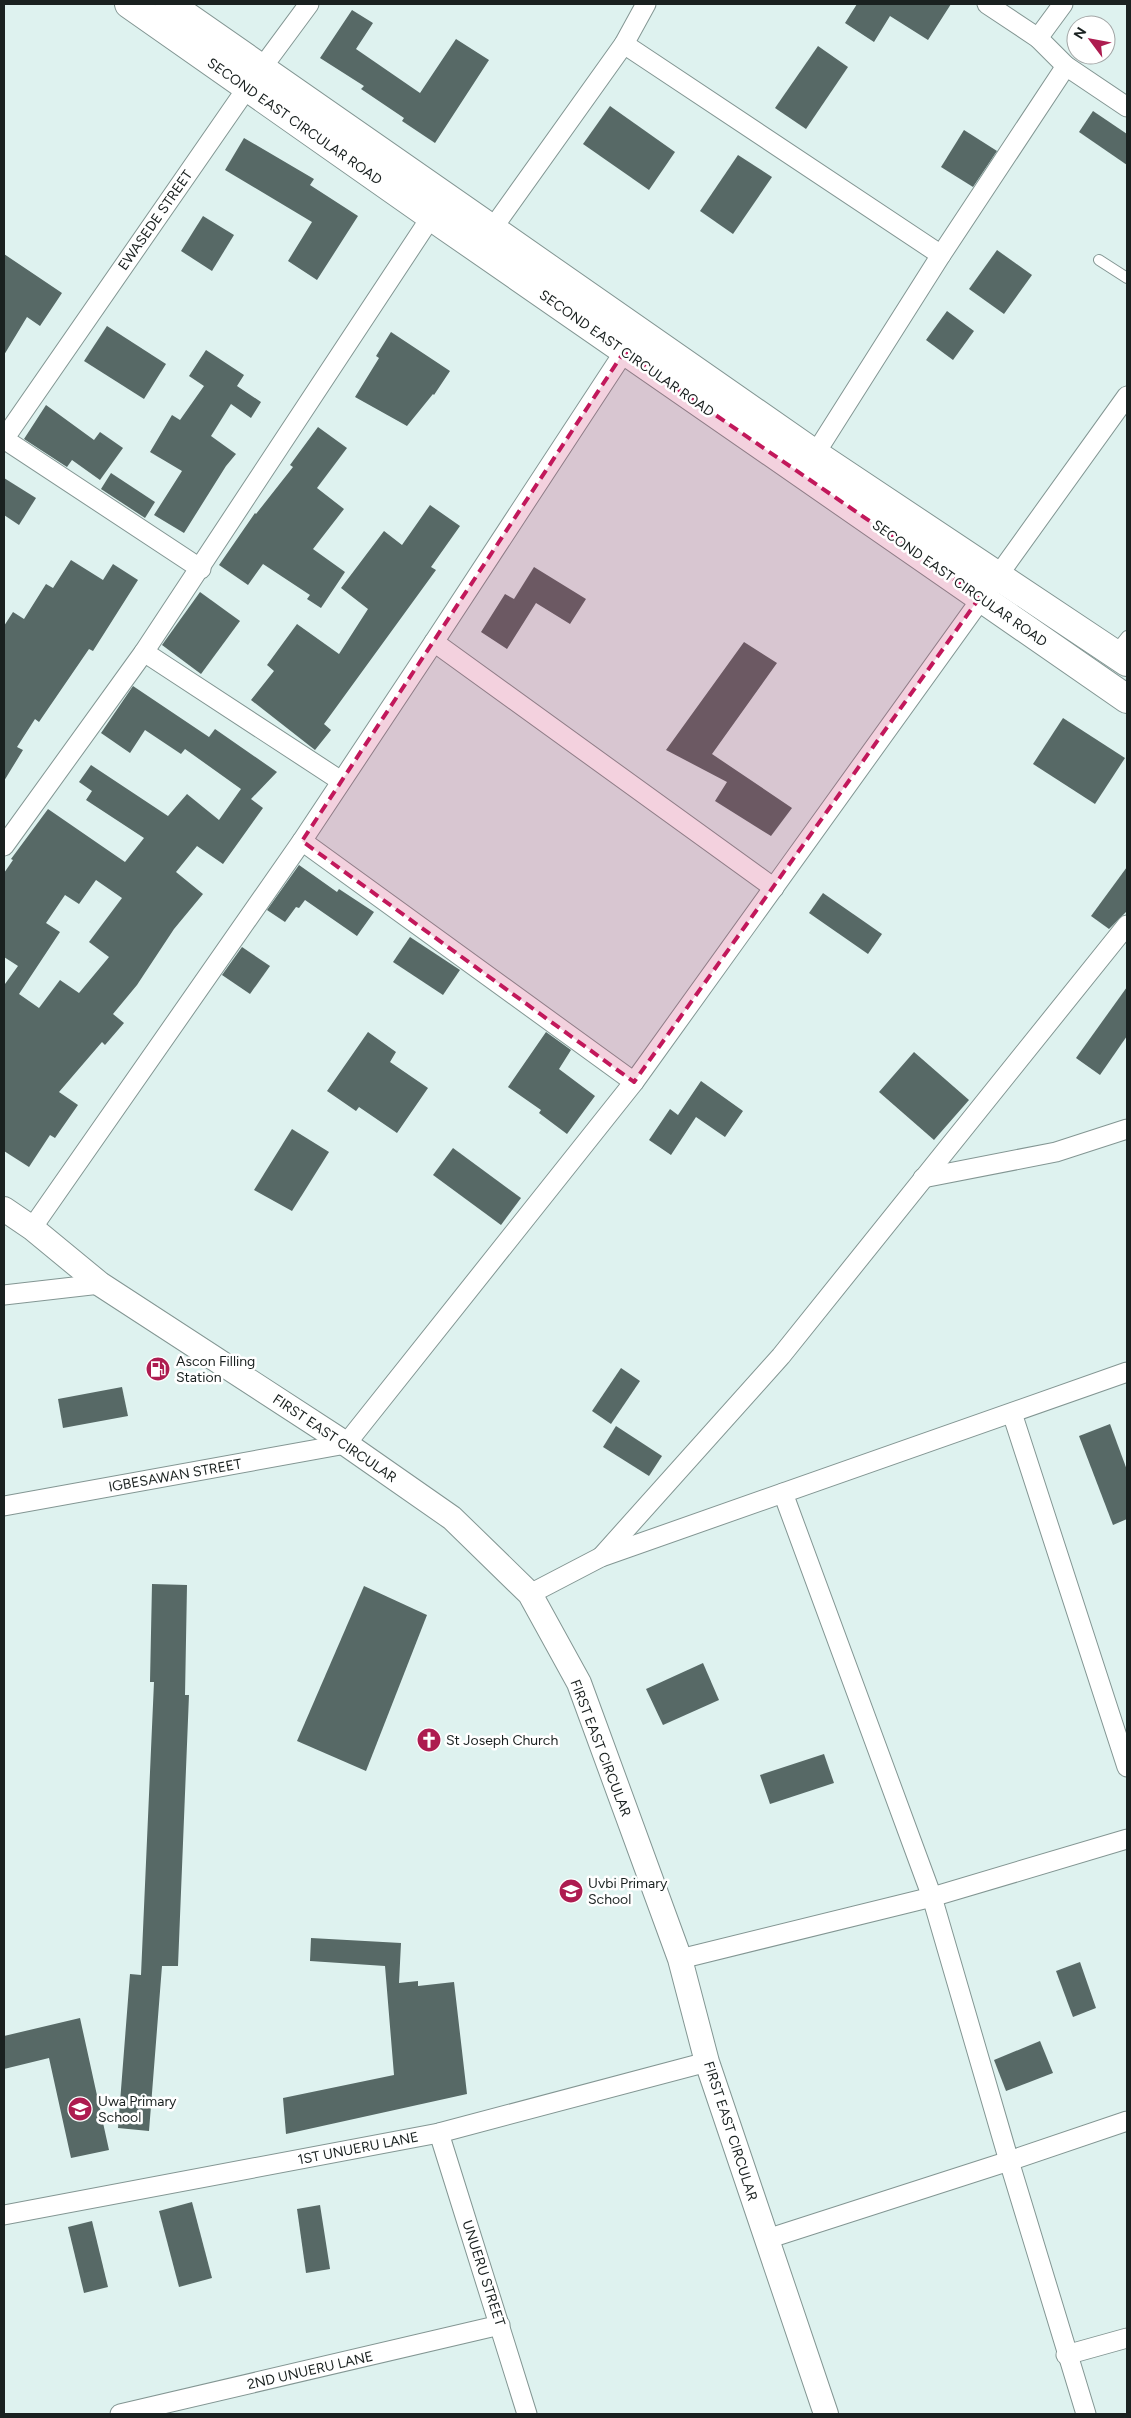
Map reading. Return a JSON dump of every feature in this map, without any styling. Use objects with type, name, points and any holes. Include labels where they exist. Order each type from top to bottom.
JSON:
[{"type":"main road","name":"SECOND EAST CIRCULAR ROAD","points":[[129,4],[255,78],[492,229],[815,454],[996,576],[1123,650]]},
{"type":"main road","name":"SECOND EAST CIRCULAR ROAD","points":[[169,4],[255,78],[431,217],[1127,699]]},
{"type":"street","name":"EWASEDE STREET","points":[[4,439],[255,78],[310,4]]},
{"type":"street","points":[[492,229],[624,44],[646,4]]},
{"type":"street","points":[[987,4],[1038,38],[1066,66],[1127,107]]},
{"type":"street","points":[[1038,38],[1063,4]]},
{"type":"street","points":[[624,44],[941,255]]},
{"type":"street","points":[[815,454],[941,255],[1066,66]]},
{"type":"street","points":[[4,846],[144,652],[201,569],[431,217]]},
{"type":"street","points":[[32,1228],[302,841],[624,352]]},
{"type":"street","points":[[346,1444],[634,1082],[1127,396]]},
{"type":"street","points":[[4,439],[201,569]]},
{"type":"street","points":[[434,642],[774,888]]},
{"type":"street","points":[[144,652],[341,781]]},
{"type":"street","points":[[302,841],[634,1082]]},
{"type":"street","points":[[602,1557],[781,1356],[1127,925]]},
{"type":"street","points":[[923,1178],[1056,1152],[1127,1129]]},
{"type":"street","name":"FIRST EAST CIRCULAR","points":[[4,1209],[32,1228],[100,1284],[346,1444],[452,1518],[530,1594],[579,1683],[680,1959],[707,2062],[826,2414]]},
{"type":"street","points":[[4,1296],[100,1284]]},
{"type":"street","points":[[530,1594],[602,1557],[1127,1372]]},
{"type":"street","points":[[1012,1414],[1127,1767]]},
{"type":"street","name":"IGBESAWAN STREET","points":[[4,1506],[346,1444]]},
{"type":"street","points":[[783,1493],[932,1897],[1008,2161],[1066,2355],[1086,2414]]},
{"type":"street","points":[[680,1959],[932,1897],[1127,1839]]},
{"type":"street","name":"1ST UNUERU LANE","points":[[4,2215],[439,2132],[707,2062]]},
{"type":"street","points":[[766,2239],[1008,2161],[1127,2120]]},
{"type":"street","name":"UNUERU STREET","points":[[439,2132],[527,2414]]},
{"type":"street","name":"2ND UNUERU LANE","points":[[120,2414],[500,2325]]},
{"type":"street","points":[[1066,2355],[1127,2338]]},
{"type":"lane","points":[[1099,260],[1127,278]]},
{"type":"highlighted area","points":[[624,352],[980,597],[634,1082],[302,841]]},
{"type":"building","points":[[857,4],[951,4],[928,40],[890,16],[874,42],[845,23]]},
{"type":"building","points":[[352,10],[373,23],[356,49],[420,93],[456,39],[489,60],[435,143],[402,121],[404,118],[361,89],[364,86],[320,58]]},
{"type":"building","points":[[818,46],[848,67],[806,129],[775,108]]},
{"type":"building","points":[[610,106],[675,152],[649,190],[583,144]]},
{"type":"building","points":[[1093,111],[1127,134],[1127,165],[1079,132]]},
{"type":"building","points":[[964,130],[997,151],[973,187],[941,167]]},
{"type":"building","points":[[244,138],[314,179],[310,185],[358,216],[317,280],[288,261],[312,222],[225,170]]},
{"type":"building","points":[[738,155],[772,177],[733,234],[700,211]]},
{"type":"building","points":[[203,216],[234,235],[212,271],[181,251]]},
{"type":"building","points":[[997,250],[1032,275],[1004,314],[969,289]]},
{"type":"building","points":[[4,254],[62,293],[40,326],[27,317],[4,355]]},
{"type":"building","points":[[947,311],[974,331],[953,360],[926,340]]},
{"type":"building","points":[[107,326],[166,364],[144,399],[84,361]]},
{"type":"building","points":[[391,332],[450,371],[434,395],[407,426],[355,397],[379,358],[376,356]]},
{"type":"building","points":[[206,350],[244,375],[237,386],[261,402],[251,418],[231,404],[211,436],[236,454],[226,466],[184,533],[154,515],[182,471],[150,452],[172,415],[180,420],[204,386],[189,376]]},
{"type":"building","points":[[46,405],[94,440],[100,432],[123,448],[100,480],[72,460],[67,467],[24,439]]},
{"type":"building","points":[[318,427],[347,448],[317,488],[344,509],[313,549],[345,572],[321,608],[307,599],[310,595],[263,564],[248,585],[219,565],[255,513],[293,467],[290,465]]},
{"type":"building","points":[[111,473],[155,502],[145,518],[101,489]]},
{"type":"building","points":[[4,478],[36,498],[19,525],[4,515]]},
{"type":"building","points":[[430,505],[460,526],[431,567],[436,570],[324,724],[331,730],[315,750],[251,700],[274,671],[267,665],[297,624],[339,654],[368,609],[341,588],[384,531],[402,545]]},
{"type":"building","points":[[71,560],[103,580],[113,564],[138,580],[93,651],[89,649],[39,722],[35,719],[17,747],[23,750],[4,781],[4,626],[13,612],[24,619],[46,584],[53,588]]},
{"type":"building","points":[[534,567],[586,599],[570,624],[536,603],[507,649],[481,632],[505,594],[514,599]]},
{"type":"building","points":[[200,592],[240,621],[201,674],[162,645]]},
{"type":"building","points":[[744,642],[777,663],[712,754],[792,808],[771,836],[715,801],[727,782],[666,750]]},
{"type":"building","points":[[133,686],[209,737],[215,729],[277,772],[251,799],[263,808],[223,864],[197,846],[176,872],[203,894],[174,929],[137,985],[113,1014],[124,1023],[105,1045],[102,1042],[59,1092],[78,1105],[55,1138],[50,1135],[29,1167],[4,1151],[4,983],[18,966],[4,957],[4,873],[13,860],[11,859],[48,809],[125,862],[144,838],[86,800],[92,791],[79,782],[91,765],[168,816],[187,794],[219,820],[241,789],[185,749],[181,754],[145,730],[130,753],[101,733]],"holes":[[[96,880],[122,898],[89,942],[109,957],[79,993],[60,980],[39,1008],[19,994],[60,932],[46,923],[65,895],[79,904]]]},
{"type":"building","points":[[1063,718],[1125,758],[1095,804],[1033,764]]},
{"type":"building","points":[[299,865],[337,892],[339,889],[374,912],[357,936],[305,900],[299,908],[296,907],[285,922],[267,910]]},
{"type":"building","points":[[1127,867],[1127,911],[1109,929],[1091,916]]},
{"type":"building","points":[[823,893],[882,934],[868,954],[809,913]]},
{"type":"building","points":[[410,937],[460,970],[443,995],[393,962]]},
{"type":"building","points":[[242,947],[270,966],[250,994],[222,975]]},
{"type":"building","points":[[1127,987],[1127,1036],[1100,1075],[1076,1058]]},
{"type":"building","points":[[368,1032],[396,1052],[390,1062],[428,1088],[397,1133],[359,1107],[356,1111],[327,1091]]},
{"type":"building","points":[[546,1032],[571,1050],[559,1069],[595,1096],[567,1134],[539,1113],[541,1110],[508,1087]]},
{"type":"building","points":[[914,1052],[969,1100],[934,1140],[879,1092]]},
{"type":"building","points":[[701,1081],[743,1111],[725,1137],[696,1117],[671,1155],[649,1140],[670,1109],[678,1115]]},
{"type":"building","points":[[292,1129],[329,1152],[292,1211],[254,1190]]},
{"type":"building","points":[[453,1148],[521,1198],[501,1225],[433,1175]]},
{"type":"building","points":[[621,1368],[640,1381],[611,1424],[592,1411]]},
{"type":"building","points":[[122,1387],[128,1416],[63,1428],[58,1399]]},
{"type":"building","points":[[1110,1424],[1127,1470],[1127,1519],[1113,1525],[1079,1436]]},
{"type":"building","points":[[616,1426],[662,1456],[649,1476],[603,1447]]},
{"type":"building","points":[[152,1584],[187,1585],[185,1695],[189,1695],[178,1966],[162,1966],[149,2131],[118,2128],[130,1974],[141,1975],[154,1682],[150,1682]]},
{"type":"building","points":[[364,1586],[427,1615],[366,1771],[297,1741]]},
{"type":"building","points":[[703,1663],[719,1700],[663,1725],[646,1689]]},
{"type":"building","points":[[824,1754],[834,1783],[770,1804],[760,1775]]},
{"type":"building","points":[[311,1938],[401,1943],[399,1983],[418,1981],[418,1986],[454,1982],[467,2094],[286,2134],[283,2098],[394,2075],[385,1966],[310,1961]]},
{"type":"building","points":[[1080,1962],[1096,2008],[1073,2017],[1056,1971]]},
{"type":"building","name":"Uwa Primary School","points":[[80,2018],[109,2150],[71,2158],[49,2058],[4,2069],[4,2036]]},
{"type":"building","points":[[1040,2041],[1053,2073],[1006,2091],[994,2060]]},
{"type":"building","points":[[192,2202],[212,2278],[179,2287],[159,2211]]},
{"type":"building","points":[[320,2205],[330,2269],[306,2273],[297,2209]]},
{"type":"building","points":[[92,2221],[108,2287],[84,2293],[68,2227]]},
{"type":"place","name":"Ascon Filling Station","points":[[158,1369]]},
{"type":"place","name":"St Joseph Church","points":[[429,1740]]},
{"type":"place","name":"Uvbi Primary School","points":[[571,1891]]},
{"type":"place","name":"Uwa Primary School","points":[[80,2109]]}]
